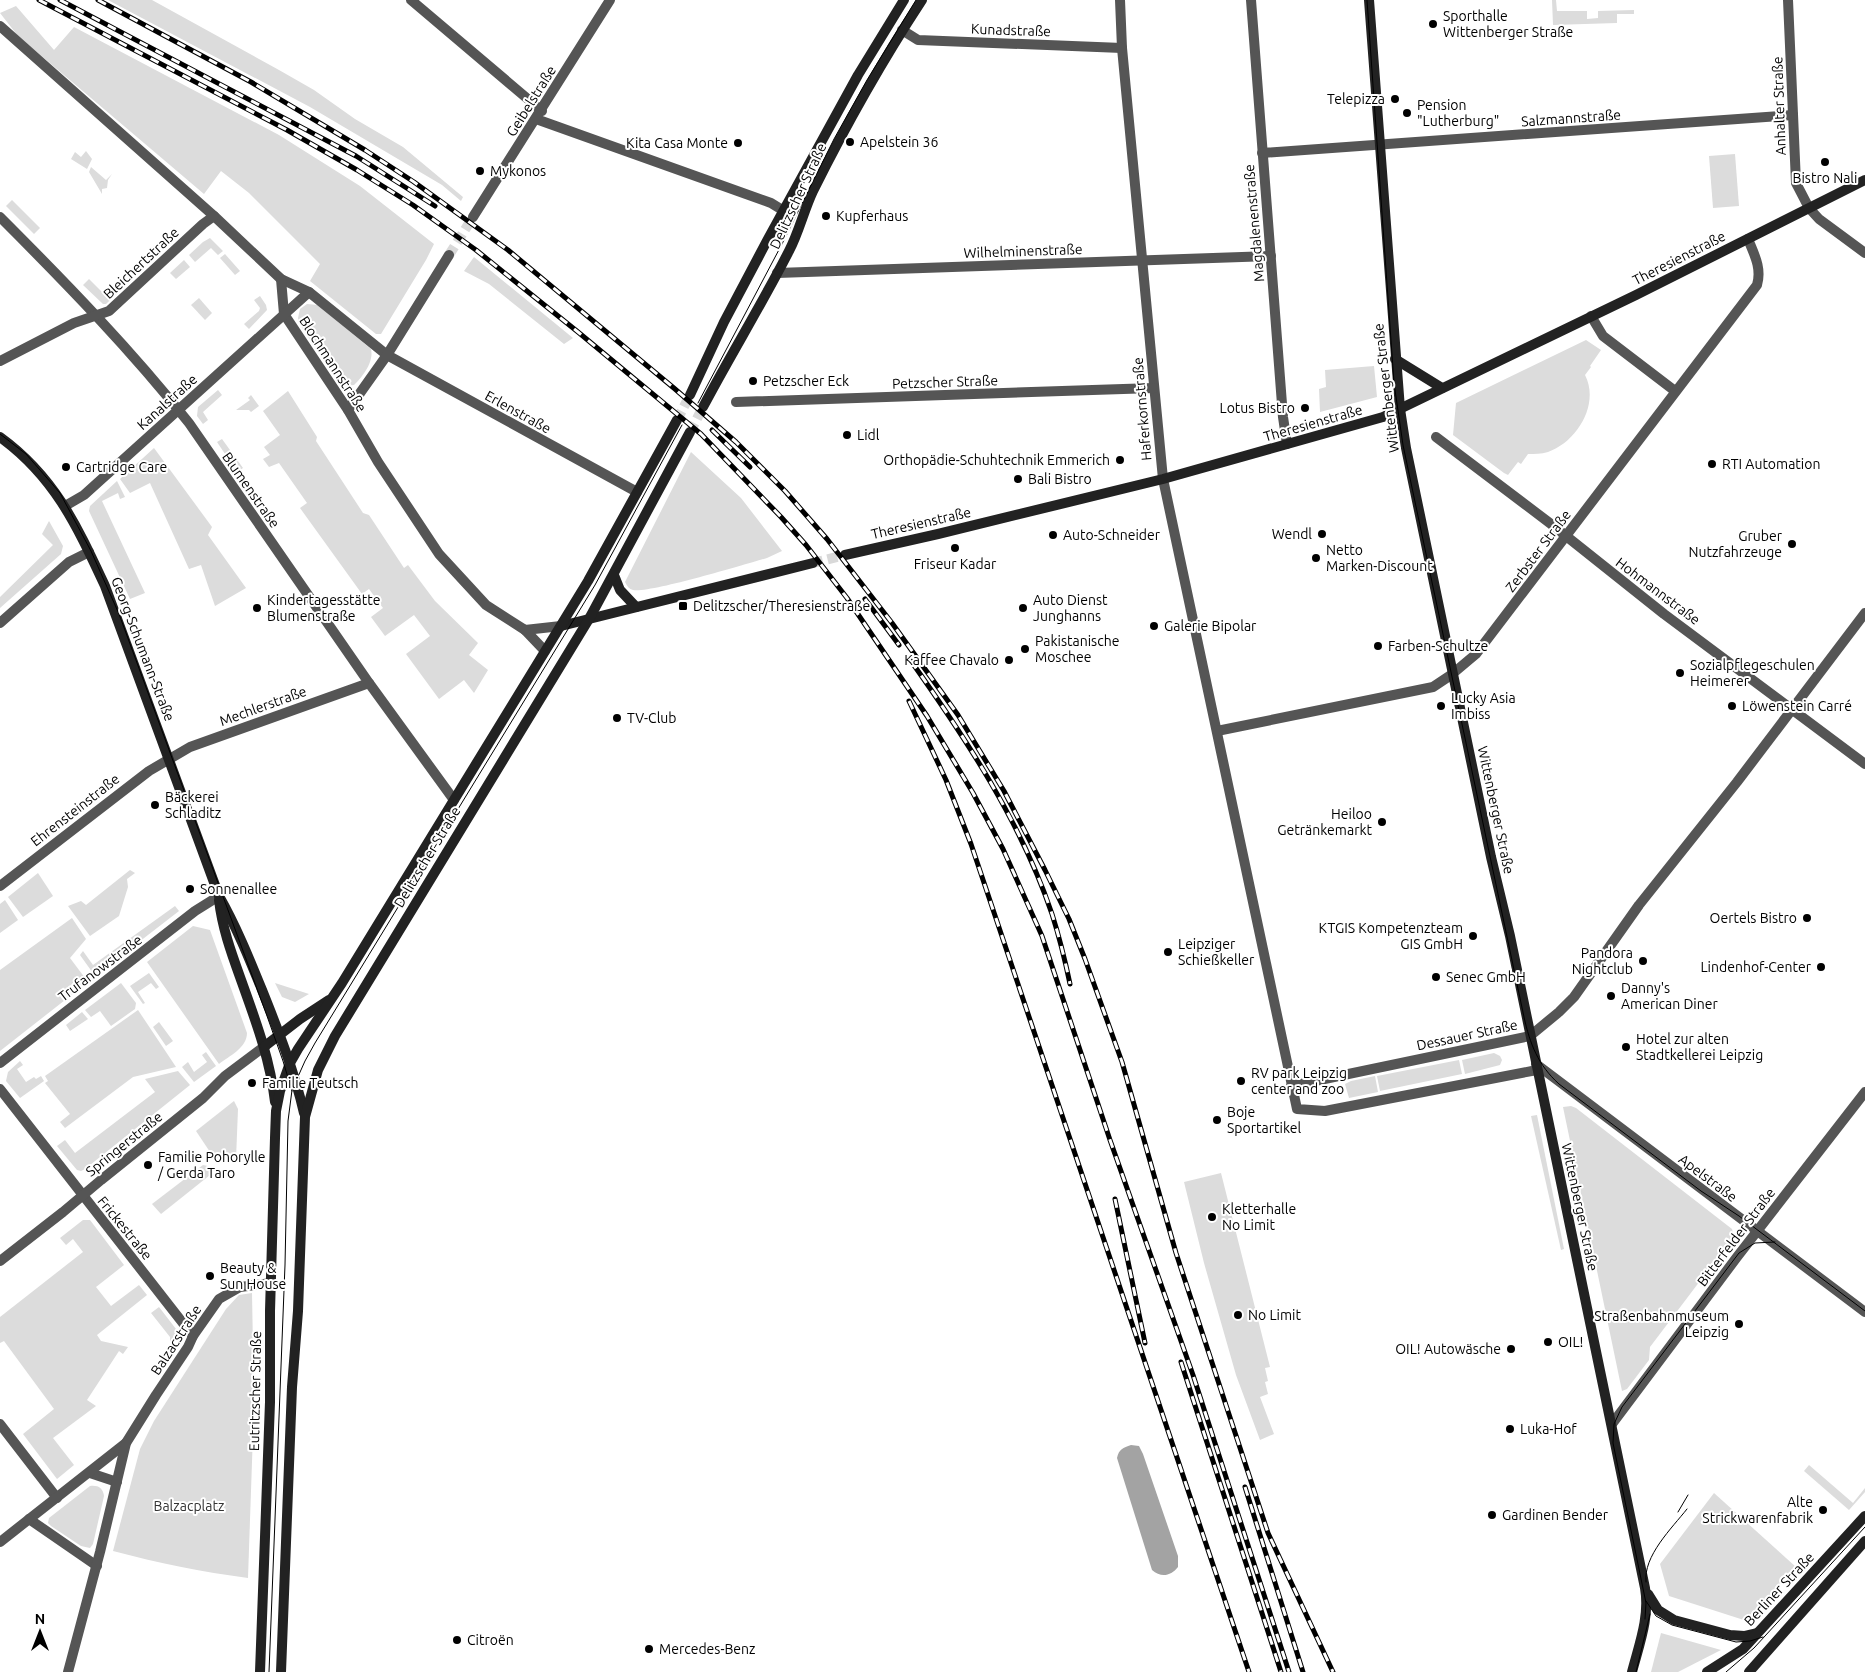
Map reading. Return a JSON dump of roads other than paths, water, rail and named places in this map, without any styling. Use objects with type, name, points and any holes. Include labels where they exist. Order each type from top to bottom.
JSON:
[{"type":"main road","name":"Delitzscher Straße","points":[[690,396],[724,322],[784,210],[858,75],[904,0]]},
{"type":"main road","name":"Delitzscher Straße","points":[[703,407],[746,333],[790,248],[812,194],[834,150],[902,30],[922,0]]},
{"type":"main road","name":"Wittenberger Straße","points":[[1369,0],[1400,408],[1409,462],[1645,1588],[1647,1605],[1645,1619],[1632,1672]]},
{"type":"main road","name":"Theresienstraße","points":[[845,555],[1163,479],[1383,417],[1592,316],[1865,180]]},
{"type":"main road","points":[[1395,358],[1442,388]]},
{"type":"main road","name":"Delitzscher Straße","points":[[276,1111],[280,1091],[290,1063],[298,1049],[333,998],[561,626],[588,581],[676,420]]},
{"type":"main road","name":"Delitzscher Straße","points":[[305,1117],[318,1070],[335,1036],[589,619],[690,432]]},
{"type":"main road","name":"Georg-Schumann-Straße","points":[[0,437],[24,456],[40,472],[65,506],[89,552],[110,599],[219,896],[240,937],[280,1034],[305,1117]]},
{"type":"main road","points":[[561,626],[812,563]]},
{"type":"main road","points":[[614,575],[620,590],[636,608]]},
{"type":"main road","name":"Georg-Schumann-Straße","points":[[219,896],[226,938],[264,1046],[272,1077],[276,1111]]},
{"type":"main road","points":[[264,1046],[300,1018],[333,998]]},
{"type":"main road","name":"Eutritzscher Straße","points":[[260,1672],[270,1412],[271,1283],[276,1111]]},
{"type":"main road","points":[[281,1672],[292,1386],[300,1286],[305,1117]]},
{"type":"main road","name":"Berliner Straße","points":[[1707,1672],[1735,1656],[1865,1516]]},
{"type":"main road","points":[[1749,1672],[1865,1541]]},
{"type":"main road","points":[[1645,1588],[1658,1610],[1674,1620],[1730,1635],[1744,1636],[1757,1633]]},
{"type":"street","points":[[411,0],[539,115],[771,203],[784,210]]},
{"type":"street","name":"Geibelstraße","points":[[473,217],[610,0]]},
{"type":"street","name":"Haferkornstraße","points":[[1120,0],[1122,48],[1163,479],[1291,1086]]},
{"type":"street","name":"Magdalenenstraße","points":[[1251,0],[1270,256],[1287,444]]},
{"type":"street","name":"Anhalter Straße","points":[[1788,0],[1796,184],[1819,219],[1865,253]]},
{"type":"street","points":[[0,26],[214,216],[281,279]]},
{"type":"street","name":"Kunadstraße","points":[[902,30],[918,40],[1122,48]]},
{"type":"street","name":"Salzmannstraße","points":[[1262,153],[1793,115]]},
{"type":"street","name":"Bleichertstraße","points":[[0,361],[74,323],[109,311],[214,216]]},
{"type":"street","name":"Blumenstraße","points":[[0,217],[80,298],[178,410],[368,683],[454,800]]},
{"type":"street","name":"Zerbster Straße","points":[[1217,731],[1433,687],[1454,673],[1476,654],[1752,293],[1760,277],[1758,264],[1748,238]]},
{"type":"street","points":[[348,410],[387,355],[449,255]]},
{"type":"street","name":"Wilhelminenstraße","points":[[777,273],[1270,256]]},
{"type":"street","name":"Erlenstraße","points":[[281,279],[309,292],[387,355],[637,492]]},
{"type":"street","name":"Blochmannstraße","points":[[281,279],[284,314],[348,410],[378,462],[439,554],[486,605],[525,630],[545,651]]},
{"type":"street","name":"Kanalstraße","points":[[65,506],[84,495],[309,292]]},
{"type":"street","points":[[1592,316],[1604,336],[1676,391]]},
{"type":"street","name":"Petzscher Straße","points":[[736,402],[1154,388]]},
{"type":"street","name":"Hohmannstraße","points":[[1436,438],[1664,614],[1865,764]]},
{"type":"street","points":[[0,623],[69,562],[89,552]]},
{"type":"street","name":"Dessauer Straße","points":[[1291,1086],[1530,1036],[1574,997],[1640,906],[1865,614]]},
{"type":"street","points":[[525,630],[561,626]]},
{"type":"street","name":"Mechlerstraße","points":[[169,758],[190,747],[368,683]]},
{"type":"street","name":"Ehrensteinstraße","points":[[0,886],[149,771],[169,758]]},
{"type":"street","name":"Trufanowstraße","points":[[0,1063],[195,912],[219,896]]},
{"type":"street","name":"Springerstraße","points":[[0,1261],[264,1046]]},
{"type":"street","points":[[1291,1086],[1297,1109],[1325,1111],[1537,1067]]},
{"type":"street","name":"Apelstraße","points":[[1537,1067],[1865,1312]]},
{"type":"street","name":"Frickestraße","points":[[0,1089],[193,1336]]},
{"type":"street","name":"Bitterfelder Straße","points":[[1612,1424],[1865,1092]]},
{"type":"street","name":"Balzacstraße","points":[[68,1672],[97,1566],[126,1444],[188,1347],[193,1336],[219,1299],[240,1286],[271,1283]]},
{"type":"street","points":[[0,1424],[57,1498]]},
{"type":"street","name":"Balzacstraße","points":[[0,1542],[126,1444]]},
{"type":"street","points":[[90,1473],[117,1482]]},
{"type":"street","points":[[29,1519],[97,1566]]},
{"type":"tunnel","points":[[449,255],[473,217]]},
{"type":"tunnel","points":[[677,420],[690,395]]},
{"type":"tunnel","points":[[690,432],[703,407]]},
{"type":"tunnel","points":[[813,563],[845,555]]},
{"type":"tram line","points":[[698,403],[782,244],[834,139],[867,80],[916,0]]},
{"type":"tram line","points":[[1367,0],[1394,383],[1403,445],[1524,1017],[1532,1045],[1540,1062],[1559,1084],[1865,1311]]},
{"type":"tram line","points":[[269,1672],[285,1265],[288,1121],[292,1090],[315,1043],[595,585],[682,425]]},
{"type":"tram line","points":[[0,434],[26,454],[60,493],[91,551],[119,614],[267,1016],[292,1091]]},
{"type":"tram line","points":[[1645,1619],[1646,1603],[1613,1443],[1614,1424],[1622,1407],[1739,1253],[1755,1243],[1775,1242]]},
{"type":"tram line","points":[[1678,1512],[1688,1495]]},
{"type":"tram line","points":[[1646,1582],[1646,1572],[1654,1552],[1687,1509]]},
{"type":"tram line","points":[[1726,1672],[1754,1648],[1865,1527]]},
{"type":"tram line","points":[[1646,1601],[1656,1616],[1672,1625],[1736,1642],[1750,1641],[1763,1637]]},
{"type":"tram line","points":[[1636,1672],[1650,1614]]},
{"type":"railway","points":[[39,0],[287,130],[357,170],[413,205],[476,250],[701,434],[806,545],[847,598],[927,716],[973,793],[1003,849],[1042,936],[1110,1140],[1193,1375],[1289,1672]]},
{"type":"railway","points":[[60,0],[356,156],[435,206]]},
{"type":"railway","points":[[98,0],[251,82],[365,150],[414,182],[508,250],[736,442],[785,491],[827,539],[892,623],[958,715],[1004,791],[1069,919],[1122,1062],[1176,1253],[1268,1533],[1333,1672]]},
{"type":"railway","points":[[712,430],[750,467]]},
{"type":"railway","points":[[865,599],[899,645]]},
{"type":"railway","points":[[911,661],[972,751],[1025,847],[1052,914],[1070,984]]},
{"type":"railway","points":[[909,701],[946,780],[971,844],[1249,1672]]},
{"type":"railway","points":[[1115,1199],[1145,1343]]},
{"type":"railway","points":[[1181,1362],[1281,1672]]},
{"type":"railway","points":[[1245,1487],[1303,1672]]},
{"type":"place","name":"Sporthalle Wittenberger Straße","points":[[1433,24]]},
{"type":"place","name":"Telepizza","points":[[1395,99]]},
{"type":"place","name":"Pension \"Lutherburg\"","points":[[1407,113]]},
{"type":"place","name":"Apelstein 36","points":[[850,142]]},
{"type":"place","name":"Kita Casa Monte","points":[[738,143]]},
{"type":"place","name":"Bistro Nali","points":[[1825,162]]},
{"type":"place","name":"Mykonos","points":[[480,171]]},
{"type":"place","name":"Kupferhaus","points":[[826,216]]},
{"type":"place","name":"Petzscher Eck","points":[[753,381]]},
{"type":"place","name":"Lotus Bistro","points":[[1305,408]]},
{"type":"place","name":"Lidl","points":[[847,435]]},
{"type":"place","name":"Orthopädie-Schuhtechnik Emmerich","points":[[1120,460]]},
{"type":"place","name":"RTI Automation","points":[[1712,464]]},
{"type":"place","name":"Cartridge Care","points":[[66,467]]},
{"type":"place","name":"Bali Bistro","points":[[1018,479]]},
{"type":"place","name":"Wendl","points":[[1322,534]]},
{"type":"place","name":"Auto-Schneider","points":[[1053,535]]},
{"type":"place","name":"Gruber Nutzfahrzeuge","points":[[1792,544]]},
{"type":"place","name":"Friseur Kadar","points":[[955,548]]},
{"type":"place","name":"Netto Marken-Discount","points":[[1316,558]]},
{"type":"place","name":"Delitzscher/Theresienstraße","points":[[683,606]]},
{"type":"place","name":"Kindertagesstätte Blumenstraße","points":[[257,608]]},
{"type":"place","name":"Auto Dienst Junghanns","points":[[1023,608]]},
{"type":"place","name":"Galerie Bipolar","points":[[1154,626]]},
{"type":"place","name":"Farben-Schultze","points":[[1378,646]]},
{"type":"place","name":"Pakistanische Moschee","points":[[1025,649]]},
{"type":"place","name":"Kaffee Chavalo","points":[[1009,660]]},
{"type":"place","name":"Sozialpflegeschulen Heimerer","points":[[1680,673]]},
{"type":"place","name":"Lucky Asia Imbiss","points":[[1441,706]]},
{"type":"place","name":"Löwenstein Carré","points":[[1732,706]]},
{"type":"place","name":"TV-Club","points":[[617,718]]},
{"type":"place","name":"Bäckerei Schladitz","points":[[155,805]]},
{"type":"place","name":"Heiloo Getränkemarkt","points":[[1382,822]]},
{"type":"place","name":"Sonnenallee","points":[[190,889]]},
{"type":"place","name":"Oertels Bistro","points":[[1807,918]]},
{"type":"place","name":"KTGIS Kompetenzteam GIS GmbH","points":[[1473,936]]},
{"type":"place","name":"Leipziger Schießkeller","points":[[1168,952]]},
{"type":"place","name":"Pandora Nightclub","points":[[1643,961]]},
{"type":"place","name":"Lindenhof-Center","points":[[1821,967]]},
{"type":"place","name":"Senec GmbH","points":[[1436,977]]},
{"type":"place","name":"Danny's American Diner","points":[[1611,996]]},
{"type":"place","name":"Hotel zur alten Stadtkellerei Leipzig","points":[[1626,1047]]},
{"type":"place","name":"RV park Leipzig center and zoo","points":[[1241,1081]]},
{"type":"place","name":"Familie Teutsch","points":[[252,1083]]},
{"type":"place","name":"Boje Sportartikel","points":[[1217,1120]]},
{"type":"place","name":"Familie Pohorylle / Gerda Taro","points":[[148,1165]]},
{"type":"place","name":"Kletterhalle No Limit","points":[[1212,1217]]},
{"type":"place","name":"Beauty & Sun House","points":[[210,1276]]},
{"type":"place","name":"No Limit","points":[[1238,1315]]},
{"type":"place","name":"Straßenbahnmuseum Leipzig","points":[[1739,1324]]},
{"type":"place","name":"OIL!","points":[[1548,1342]]},
{"type":"place","name":"OIL! Autowäsche","points":[[1511,1349]]},
{"type":"place","name":"Luka-Hof","points":[[1510,1429]]},
{"type":"place","name":"Alte Strickwarenfabrik","points":[[1823,1510]]},
{"type":"place","name":"Gardinen Bender","points":[[1492,1515]]},
{"type":"place","name":"Citroën","points":[[457,1640]]},
{"type":"place","name":"Mercedes-Benz","points":[[649,1649]]},
{"type":"park label","name":"Balzacplatz","points":[[189,1506]]}]
